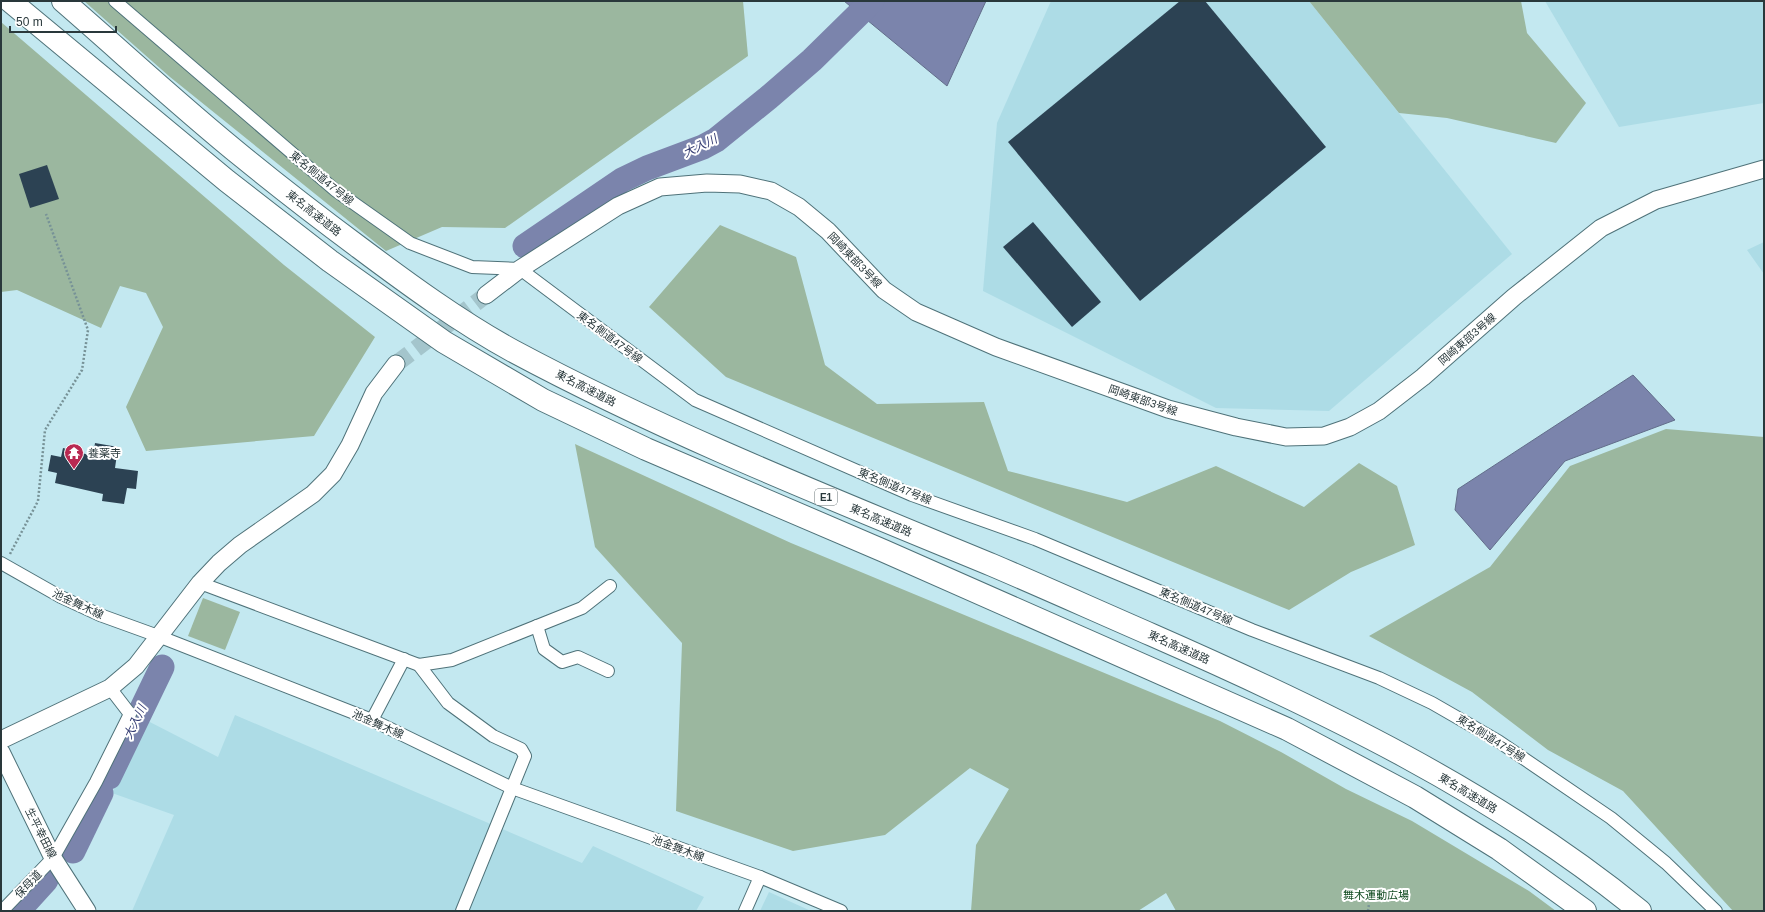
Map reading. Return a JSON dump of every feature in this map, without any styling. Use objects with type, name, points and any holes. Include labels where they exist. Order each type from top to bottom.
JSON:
[{"type":"highway","name":"E1","points":[[10,1],[227,181],[330,261],[444,342],[543,400],[646,449],[913,564],[1287,729],[1415,797],[1499,849],[1585,911]]},
{"type":"highway","name":"東名高速道路","points":[[63,1],[242,156],[310,210],[415,289],[508,348],[607,399],[716,449],[1049,590],[1251,679],[1354,729],[1470,793],[1561,853],[1640,911]]},
{"type":"street","name":"東名側道47号線","points":[[115,1],[334,190],[410,243],[472,267],[520,270],[695,400],[912,494],[1035,539],[1252,630],[1379,678],[1432,703],[1498,741],[1611,818],[1666,863],[1716,911]]},
{"type":"street","name":"岡崎東部3号線","points":[[486,295],[520,270],[618,206],[660,187],[707,183],[740,184],[771,191],[799,207],[828,231],[884,290],[916,312],[982,340],[1168,409],[1236,427],[1286,437],[1324,436],[1350,427],[1379,411],[1423,377],[1514,297],[1601,228],[1656,200],[1764,169]]},
{"type":"street","points":[[1,740],[110,688],[136,666],[200,583],[219,563],[240,545],[270,526],[313,494],[334,474],[350,446],[374,393],[396,364]]},
{"type":"street","name":"池金舞木線","points":[[3,564],[68,600],[100,615],[158,636],[372,720],[512,788],[760,877],[841,911]]},
{"type":"street","points":[[200,583],[419,665],[452,660],[582,608],[610,586]]},
{"type":"street","points":[[537,626],[544,649],[562,662],[578,657],[608,671]]},
{"type":"street","points":[[372,720],[404,659]]},
{"type":"street","points":[[419,665],[448,703],[494,736],[521,749],[524,756],[462,911]]},
{"type":"street","name":"保母道","points":[[2,911],[53,858],[96,782],[130,714],[110,688]]},
{"type":"street","name":"生平幸田線","points":[[1,752],[53,858],[87,911]]},
{"type":"street","points":[[745,911],[760,877]]},
{"type":"path","points":[[3,564],[38,501],[45,430],[82,370],[88,330],[46,214]]},
{"type":"path","points":[[1368,911],[1369,904]]},
{"type":"shaded area","points":[[844,1],[986,1],[947,86]]},
{"type":"shaded area","points":[[1051,1],[1309,1],[1512,254],[1329,411],[1216,408],[983,291],[997,123]]},
{"type":"shaded area","points":[[1545,1],[1764,1],[1764,103],[1619,127]]},
{"type":"shaded area","points":[[1764,242],[1764,274],[1747,250]]},
{"type":"shaded area","points":[[1633,375],[1675,420],[1565,461],[1490,550],[1455,510],[1458,489]]},
{"type":"shaded area","points":[[235,715],[582,863],[593,846],[704,897],[696,911],[132,911],[174,815],[112,793],[144,719],[218,757]]},
{"type":"shaded area","points":[[769,892],[811,911],[760,911]]},
{"type":"green space","points":[[84,1],[743,1],[748,56],[505,228],[442,227],[386,251],[170,77]]},
{"type":"green space","points":[[1309,1],[1521,1],[1527,33],[1586,103],[1556,143],[1447,118],[1399,113]]},
{"type":"green space","points":[[1,22],[284,265],[375,337],[314,436],[146,451],[126,407],[163,327],[146,293],[120,286],[101,328],[17,290],[1,292]]},
{"type":"green space","points":[[720,225],[796,257],[825,365],[877,404],[984,402],[1008,471],[1127,502],[1216,466],[1304,507],[1359,463],[1397,486],[1415,545],[1351,572],[1289,610],[726,377],[649,307]]},
{"type":"green space","points":[[1666,429],[1764,437],[1764,911],[1733,911],[1623,791],[1548,750],[1472,692],[1369,636],[1490,567],[1570,466]]},
{"type":"green space","name":"舞木運動広場","points":[[575,444],[791,543],[1220,721],[1281,752],[1346,789],[1412,821],[1529,891],[1556,911],[1176,911],[1166,893],[1138,911],[971,911],[976,845],[1009,789],[970,768],[885,835],[793,851],[676,811],[682,643],[595,547]]},
{"type":"green space","points":[[203,598],[240,612],[225,650],[188,636]]},
{"type":"building","points":[[1180,1],[1205,1],[1326,147],[1140,301],[1008,142]]},
{"type":"building","points":[[47,165],[59,199],[30,208],[19,174]]},
{"type":"building","points":[[1033,222],[1101,302],[1072,327],[1003,247]]},
{"type":"building","points":[[95,443],[118,447],[115,468],[138,471],[136,489],[127,488],[124,504],[102,501],[103,494],[55,483],[57,473],[48,471],[51,455],[61,457],[63,448],[93,456]]},
{"type":"waterway","name":"大入川","points":[[525,246],[622,180],[647,168],[703,147],[716,140],[812,60],[872,1]]},
{"type":"waterway","name":"大入川","points":[[109,777],[162,667]]},
{"type":"waterway","name":"大入川","points":[[73,851],[101,793]]},
{"type":"waterway","name":"大入川","points":[[18,911],[46,880]]},
{"type":"tunnel","points":[[396,364],[486,295]]},
{"type":"place","name":"養薬寺","points":[[74,470]]}]
